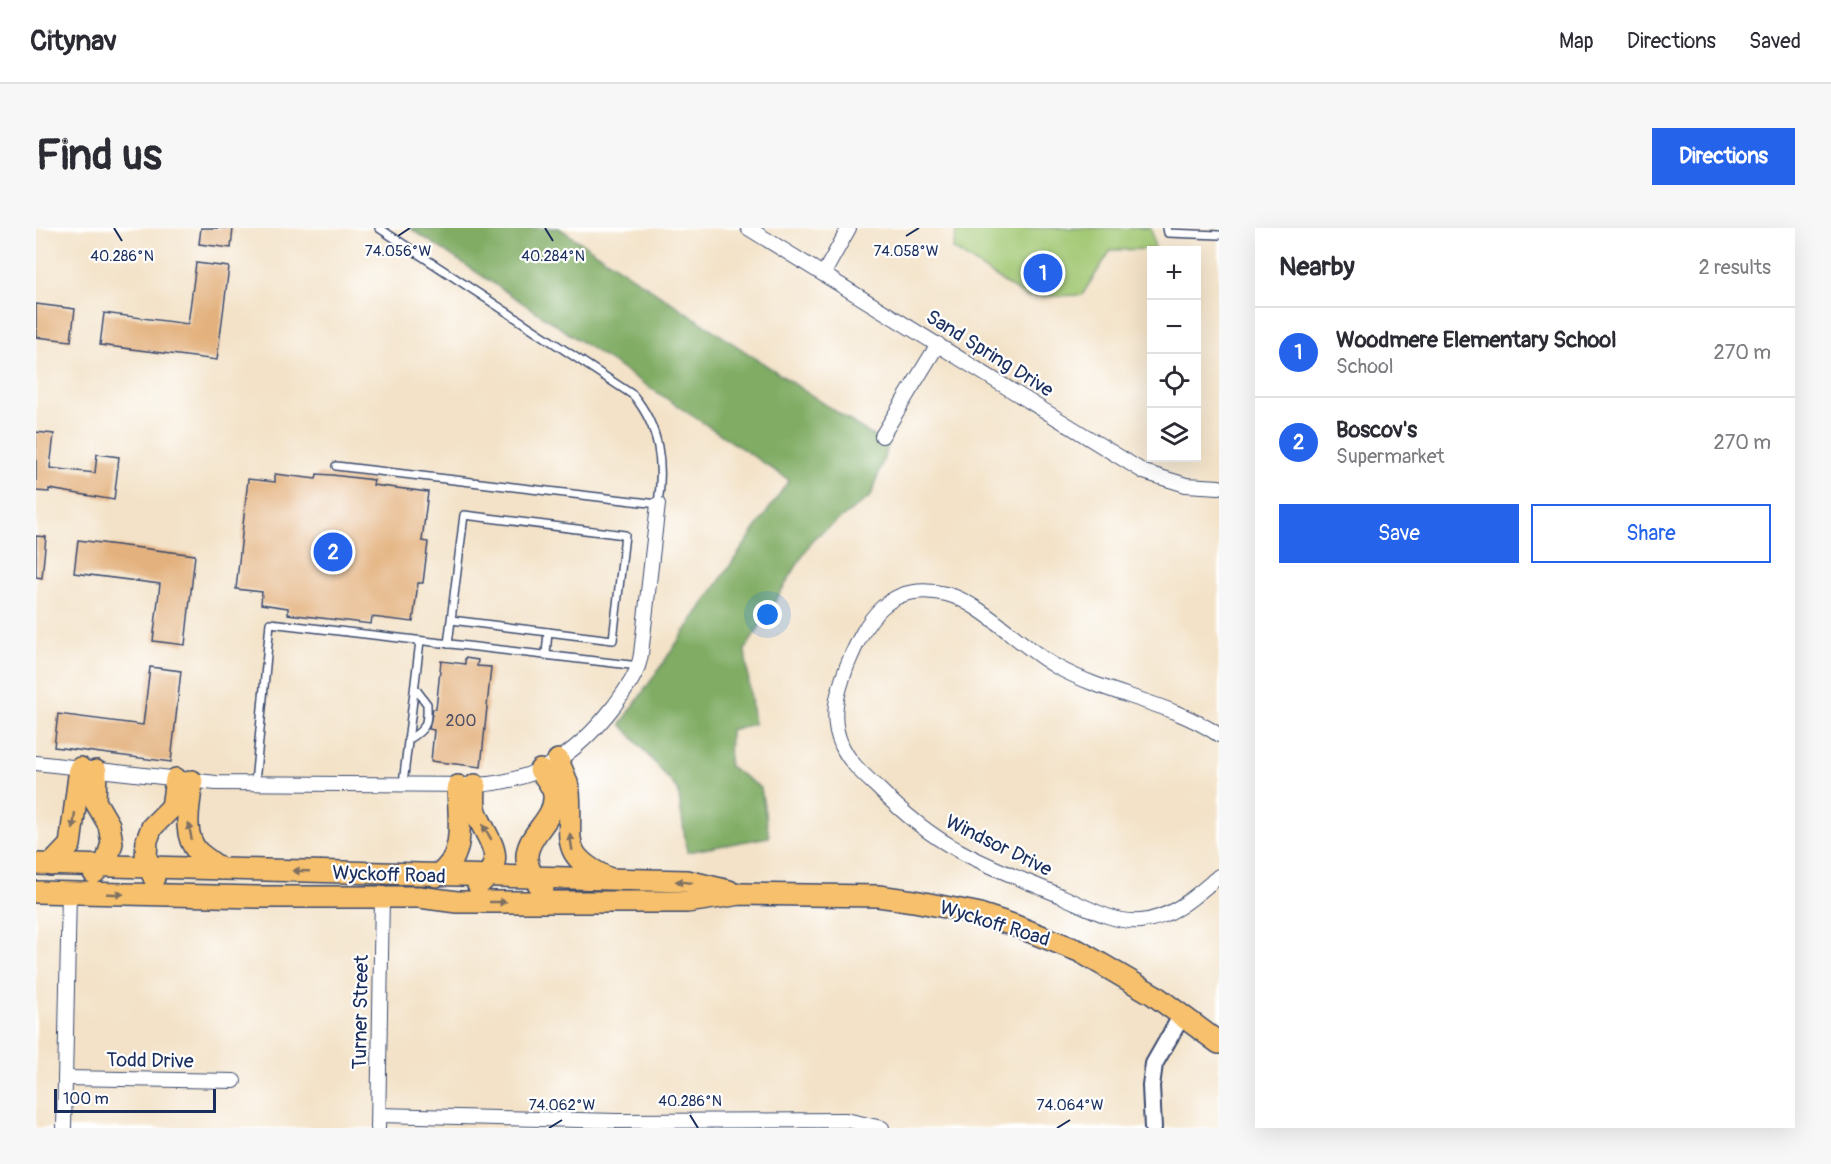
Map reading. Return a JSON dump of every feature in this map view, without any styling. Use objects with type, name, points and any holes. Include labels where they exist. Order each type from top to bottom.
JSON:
[{"type":"main road","points":[[549,765],[554,796],[548,815],[533,834],[528,861],[535,879],[560,901]]},
{"type":"main road","points":[[549,765],[569,790],[573,852],[586,866],[612,879]]},
{"type":"main road","points":[[41,869],[80,878],[90,875],[103,866],[111,850],[112,837],[109,825],[95,801],[88,770]]},
{"type":"main road","points":[[41,869],[70,845],[88,770]]},
{"type":"main road","points":[[173,896],[159,884],[148,867],[146,849],[149,833],[172,807],[184,780]]},
{"type":"main road","points":[[184,780],[190,838],[198,852],[228,875],[231,882],[228,890],[219,897]]},
{"type":"main road","points":[[436,876],[447,869],[456,856],[466,786]]},
{"type":"main road","points":[[419,897],[466,891],[485,878],[493,864],[494,847],[476,813],[466,786]]},
{"type":"main road","name":"Wyckoff Road","points":[[103,866],[485,878],[687,881],[741,894]]},
{"type":"main road","name":"Wyckoff Road","points":[[36,892],[219,897],[419,897],[457,902],[687,902],[741,894],[878,896],[976,913],[1045,936],[1096,960],[1182,1015],[1219,1043]]},
{"type":"street","name":"Sand Spring Drive","points":[[748,228],[1144,472],[1186,485],[1219,487]]},
{"type":"street","points":[[824,273],[849,228]]},
{"type":"street","points":[[882,436],[938,344]]},
{"type":"street","points":[[36,763],[184,780],[255,784],[466,786],[499,782],[549,765],[583,742],[631,683],[639,666],[658,504]]},
{"type":"street","name":"Windsor Drive","points":[[1219,735],[1174,711],[1058,668],[1031,652],[970,605],[948,594],[932,592],[917,592],[894,600],[869,620],[861,633],[840,685],[834,717],[842,747],[853,762],[899,808],[936,837],[984,863],[1110,917],[1138,921],[1163,916],[1190,901],[1219,876]]},
{"type":"street","points":[[64,1128],[69,893]]},
{"type":"street","name":"Turner Street","points":[[379,1121],[382,897]]},
{"type":"street","points":[[1153,1128],[1151,1086],[1154,1064],[1182,1015]]},
{"type":"street","name":"Todd Drive","points":[[65,1078],[234,1081]]},
{"type":"street","points":[[379,1121],[846,1120],[882,1128]]},
{"type":"lane","points":[[336,466],[658,504],[662,471],[660,454],[651,424],[633,395],[379,228]]},
{"type":"lane","points":[[1167,228],[1168,233],[1219,235]]},
{"type":"lane","points":[[448,644],[464,515],[625,535],[613,640],[451,620]]},
{"type":"lane","points":[[255,784],[270,623],[639,666]]},
{"type":"lane","points":[[546,654],[548,632]]},
{"type":"lane","points":[[403,785],[420,641]]},
{"type":"lane","points":[[408,740],[423,730],[426,725],[427,704],[415,688]]},
{"type":"green space","points":[[410,228],[559,228],[888,446],[871,496],[813,539],[745,650],[754,724],[730,730],[729,766],[761,788],[769,837],[687,852],[678,790],[621,724],[789,480]]},
{"type":"green space","points":[[957,228],[1151,228],[1154,246],[1147,246],[1147,249],[1111,250],[1082,295],[1026,297],[953,249]]},
{"type":"building","points":[[201,228],[233,228],[231,248],[199,244]]},
{"type":"building","points":[[196,263],[229,267],[217,360],[100,345],[104,313],[188,324]]},
{"type":"building","points":[[36,304],[75,309],[71,341],[36,337]]},
{"type":"building","points":[[36,432],[54,434],[50,468],[95,473],[97,454],[119,457],[114,500],[49,489],[49,492],[36,491]]},
{"type":"building","points":[[275,474],[316,479],[317,474],[332,475],[374,480],[373,485],[428,492],[422,541],[428,542],[423,583],[418,583],[413,622],[372,617],[371,624],[288,614],[288,608],[261,604],[262,592],[236,589],[248,479],[275,482]]},
{"type":"building","points":[[36,536],[46,537],[42,578],[36,577]]},
{"type":"building","points":[[78,540],[195,555],[185,645],[153,641],[160,584],[74,573]]},
{"type":"building","points":[[465,658],[478,660],[477,666],[491,667],[481,767],[431,761],[434,730],[429,729],[433,709],[436,709],[441,661],[465,664]]},
{"type":"building","points":[[150,667],[181,671],[171,762],[54,747],[58,714],[143,725]]},
{"type":"place","name":"Woodmere Elementary School","points":[[1043,273]]},
{"type":"place","name":"Boscov's","points":[[333,552]]}]
